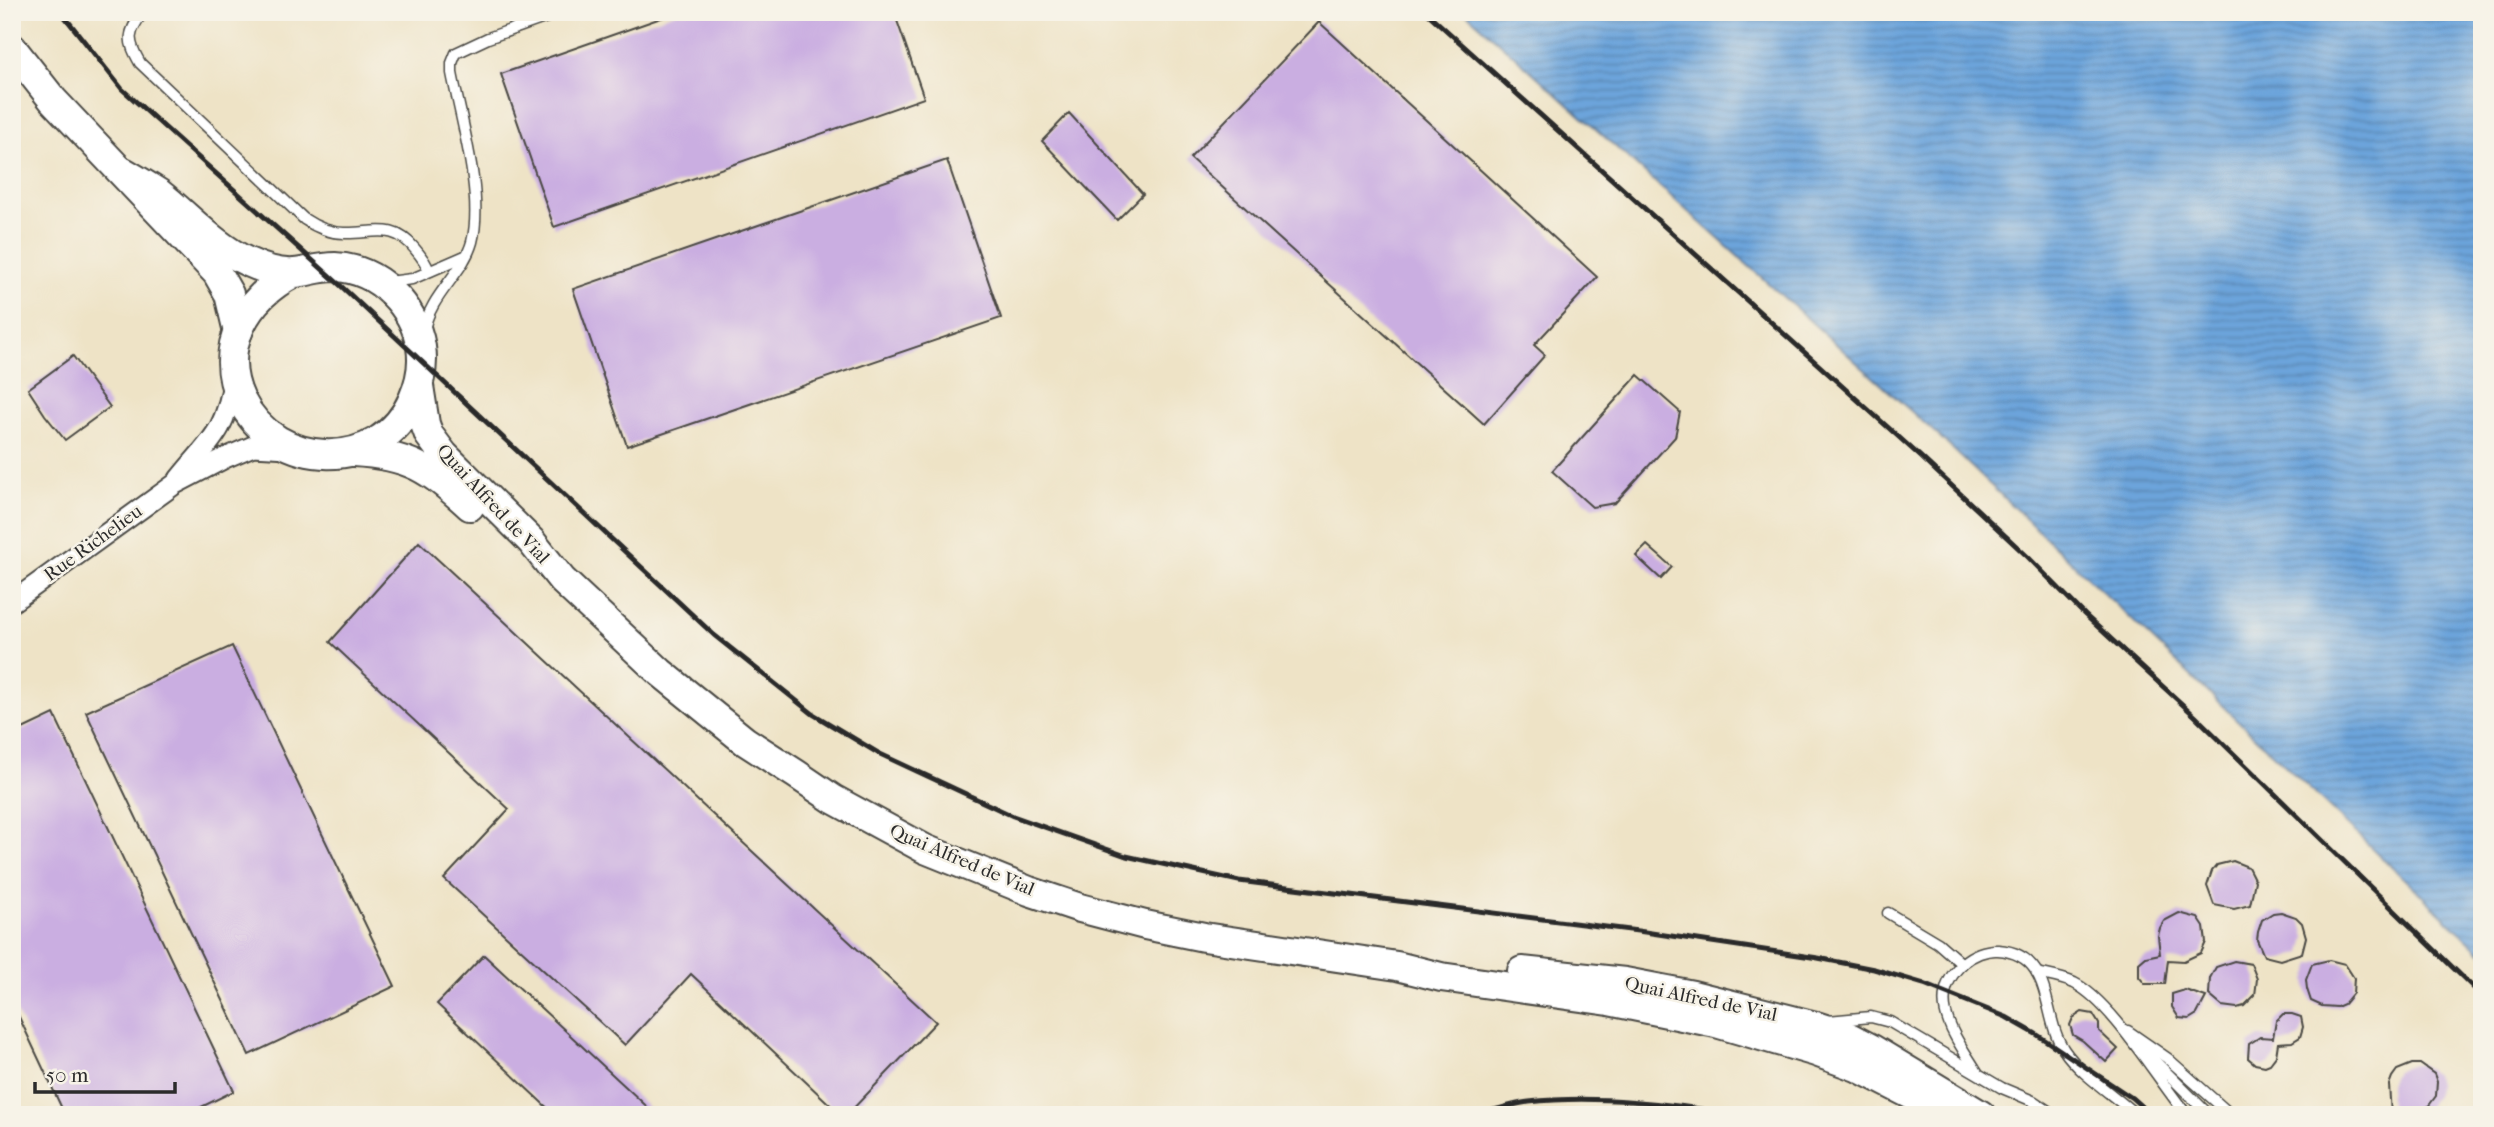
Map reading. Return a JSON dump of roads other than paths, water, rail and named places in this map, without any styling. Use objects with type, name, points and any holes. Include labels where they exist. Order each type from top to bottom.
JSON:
[{"type":"main road","points":[[12,48],[53,100],[217,273],[229,294],[238,332]]},
{"type":"main road","points":[[124,172],[158,193],[233,254],[271,270],[294,273]]},
{"type":"main road","points":[[316,267],[339,267],[362,273],[382,284],[401,301],[414,323],[421,348],[419,386],[409,408],[394,428],[375,442],[353,452],[321,455],[290,448],[269,436],[252,418],[240,398],[234,374],[233,353],[246,313],[259,296],[275,282],[316,267]]},
{"type":"main road","name":"Quai Alfred de Vial","points":[[419,386],[425,424],[436,446],[531,541],[562,580]]},
{"type":"main road","name":"Quai Alfred de Vial","points":[[353,452],[379,453],[403,459],[422,467],[444,482],[521,551],[562,580],[660,672],[745,741],[833,799],[925,849],[1029,891],[1145,925],[1397,966],[1441,977],[1609,1001],[1716,1023],[1783,1041],[1857,1068],[1951,1115]]},
{"type":"main road","name":"Quai Alfred de Vial","points":[[1397,966],[1441,965],[1625,982],[1693,995],[1808,1024],[1847,1036],[1872,1049],[1981,1115]]},
{"type":"street","name":"Rue Richelieu","points":[[175,484],[216,436],[225,419],[234,374]]},
{"type":"street","name":"Rue Richelieu","points":[[12,602],[175,484],[253,446],[290,448]]},
{"type":"lane","points":[[143,12],[130,35],[131,46],[140,63],[304,219],[320,228],[342,233],[384,231],[405,237],[426,263],[429,271]]},
{"type":"lane","points":[[421,348],[425,323],[471,242],[475,205],[452,73],[456,52],[561,12]]},
{"type":"lane","points":[[382,284],[412,279],[465,256]]},
{"type":"lane","points":[[1888,913],[1928,937],[1962,964]]},
{"type":"lane","points":[[1977,1072],[1949,1024],[1944,1010],[1944,992],[1948,983],[1969,958],[1986,950],[1999,950],[2017,955],[2032,965],[2042,980],[2053,1026],[2064,1049],[2080,1067],[2136,1115]]},
{"type":"lane","points":[[2037,973],[2076,984],[2209,1115]]},
{"type":"lane","points":[[1808,1024],[1855,1017],[1871,1017],[1890,1022],[2054,1115]]},
{"type":"lane","points":[[2119,1024],[2187,1115]]},
{"type":"lane","points":[[2119,1024],[2167,1058],[2231,1115]]},
{"type":"water","points":[[1465,12],[2482,12],[2482,953],[1941,438]]},
{"type":"railway","points":[[61,12],[122,89],[341,286],[714,635],[813,714],[878,753],[1013,816],[1126,856],[1239,881],[1638,931],[1874,969],[1924,984],[2006,1017],[2132,1098],[2151,1115]]},
{"type":"railway","points":[[1426,12],[1921,457],[2028,557],[2085,615],[2195,716],[2482,996]]},
{"type":"railway","points":[[1477,1115],[1523,1103],[1580,1099],[1660,1104],[1737,1115]]}]
